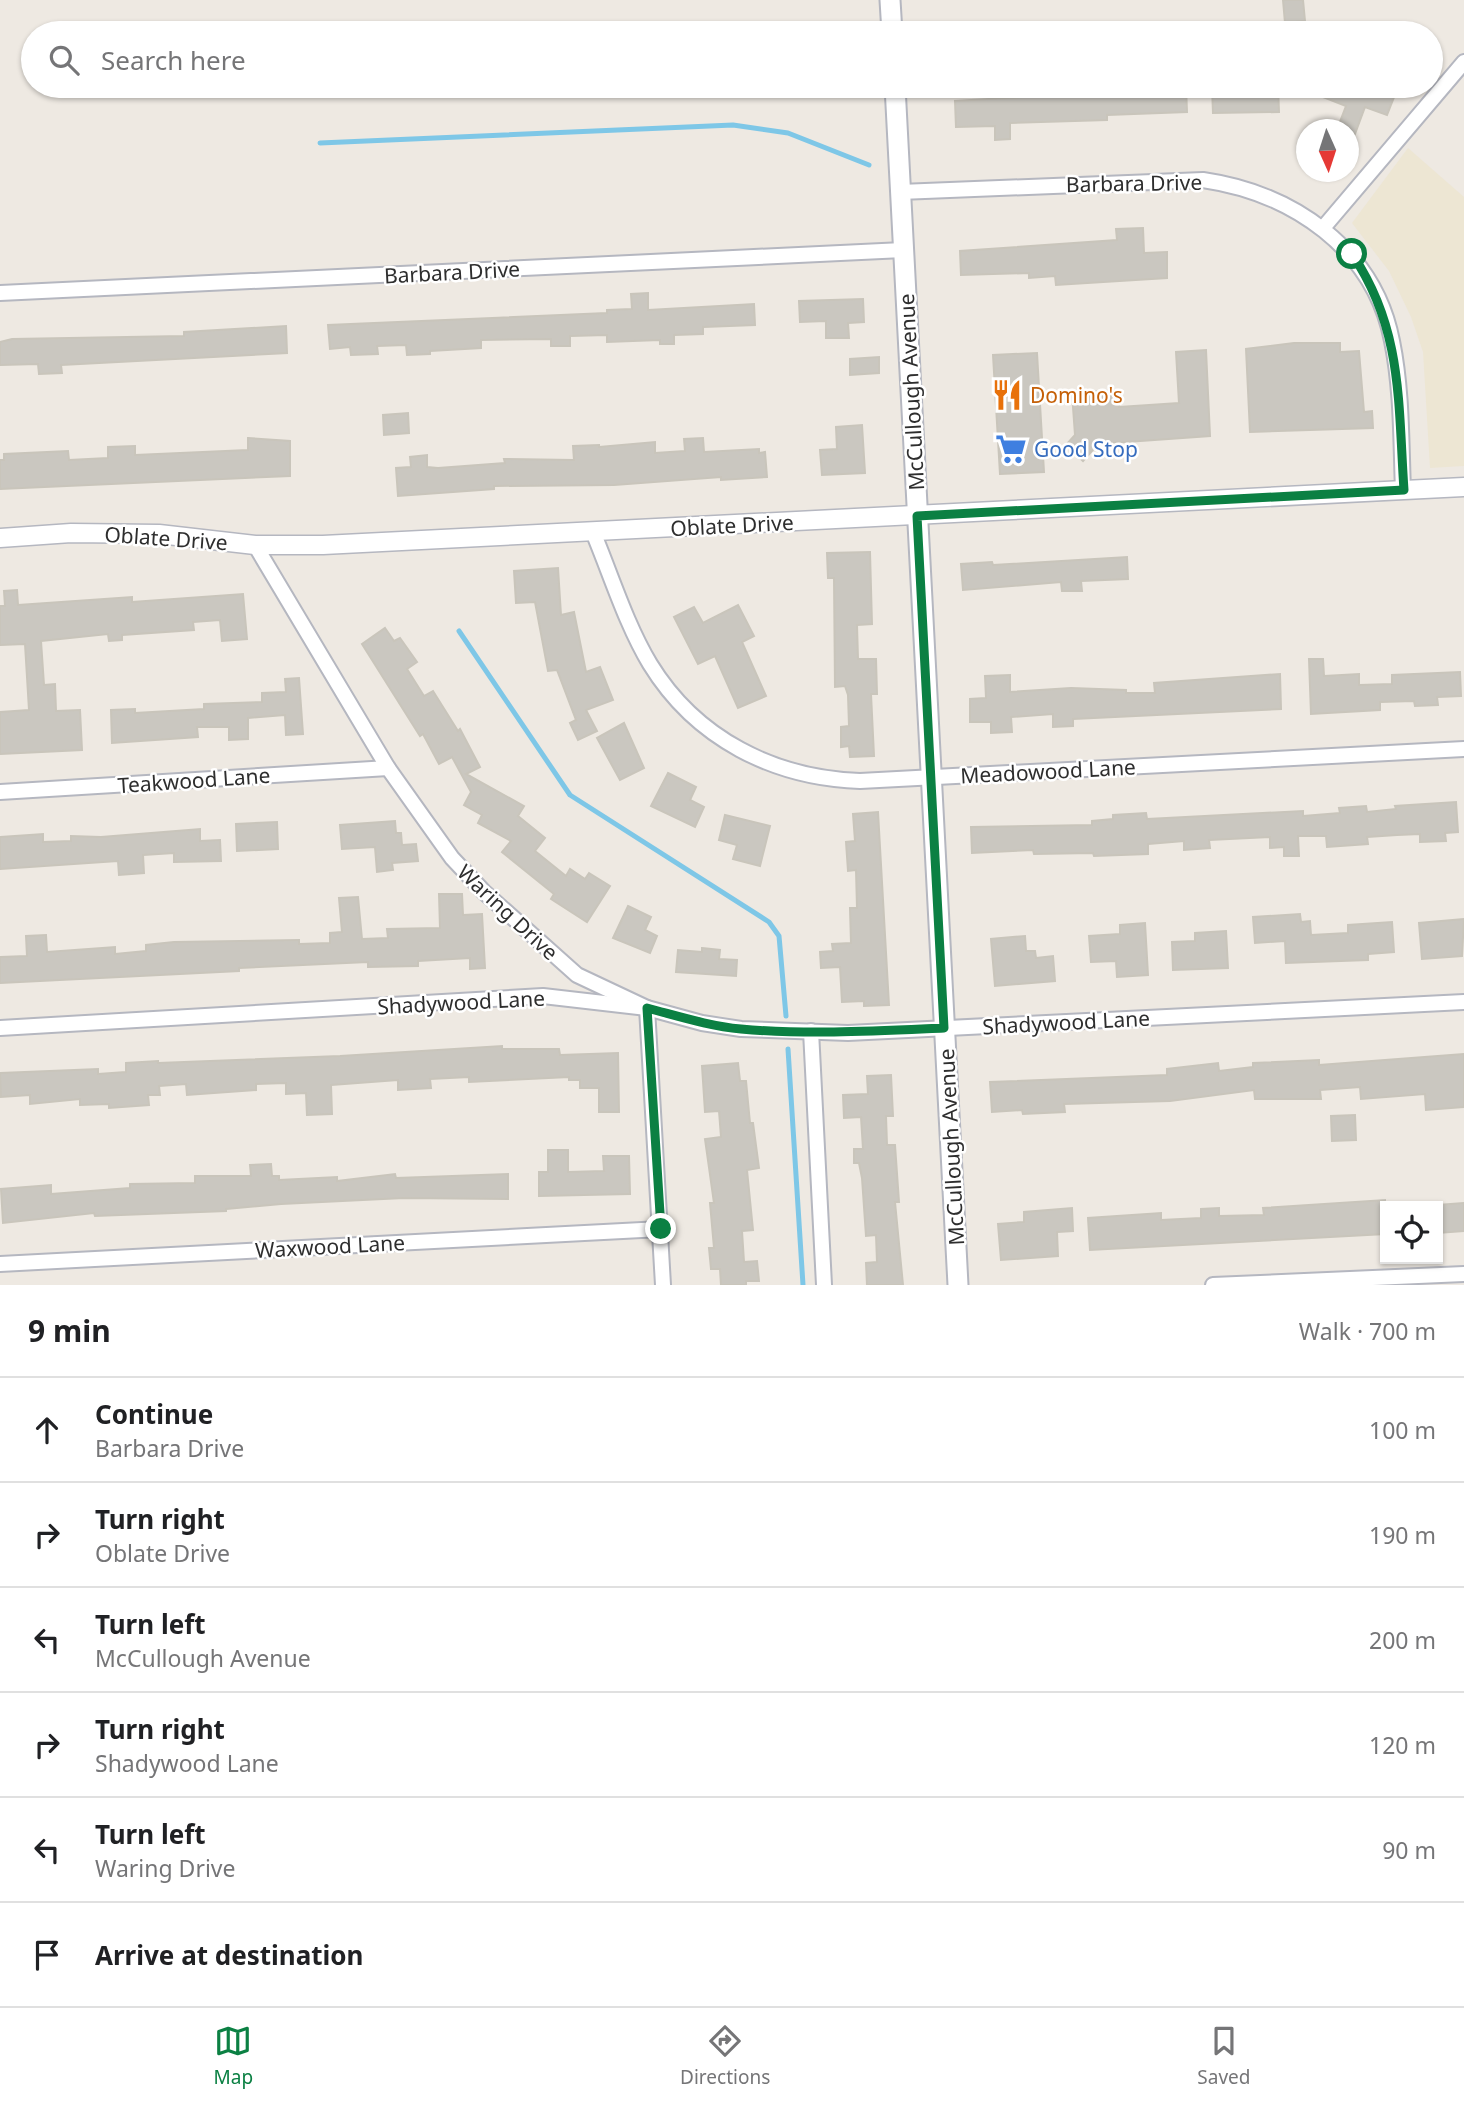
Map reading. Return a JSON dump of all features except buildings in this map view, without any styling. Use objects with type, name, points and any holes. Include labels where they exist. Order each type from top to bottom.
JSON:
[{"type":"main road","points":[[890,0],[891,21]]},
{"type":"main road","name":"McCullough Avenue","points":[[895,98],[958,1285]]},
{"type":"street","points":[[1443,87],[1464,62]]},
{"type":"street","points":[[1323,228],[1433,98]]},
{"type":"street","name":"Barbara Drive","points":[[900,192],[1203,180],[1271,197],[1323,228],[1352,254],[1366,274],[1385,316],[1397,370],[1404,490]]},
{"type":"street","name":"Barbara Drive","points":[[0,293],[903,250]]},
{"type":"street","name":"Oblate Drive","points":[[0,538],[71,533],[159,534],[255,545],[593,532],[1464,486]]},
{"type":"street","name":"Meadowood Lane","points":[[593,532],[650,663],[680,704],[718,737],[762,761],[810,776],[860,781],[1464,749]]},
{"type":"street","name":"Waring Drive","points":[[255,545],[388,768],[452,858],[484,892],[577,975],[647,1008]]},
{"type":"street","name":"Teakwood Lane","points":[[0,792],[388,768]]},
{"type":"street","name":"Shadywood Lane","points":[[0,1028],[543,996],[647,1008],[702,1023],[741,1029],[848,1033],[1464,1002]]},
{"type":"street","points":[[647,1008],[663,1285]]},
{"type":"street","points":[[811,1031],[824,1285]]},
{"type":"street","name":"Waxwood Lane","points":[[0,1264],[661,1229]]},
{"type":"street","points":[[1213,1285],[1464,1274]]},
{"type":"shaded area","points":[[1408,148],[1464,197],[1464,466],[1430,468],[1423,352],[1411,317],[1389,271],[1352,223]]},
{"type":"waterway","points":[[320,143],[733,125],[788,133],[869,165]]},
{"type":"waterway","points":[[459,631],[570,795],[769,922],[779,936],[786,1016]]},
{"type":"waterway","points":[[788,1049],[803,1285]]},
{"type":"place","name":"Domino's","points":[[1007,395]]},
{"type":"place","name":"Good Stop","points":[[1011,449]]},
{"type":"route","points":[[661,1229],[647,1008],[702,1023],[741,1029],[848,1033],[944,1028],[917,516],[1404,490],[1397,370],[1392,339],[1376,295],[1352,254]]}]
